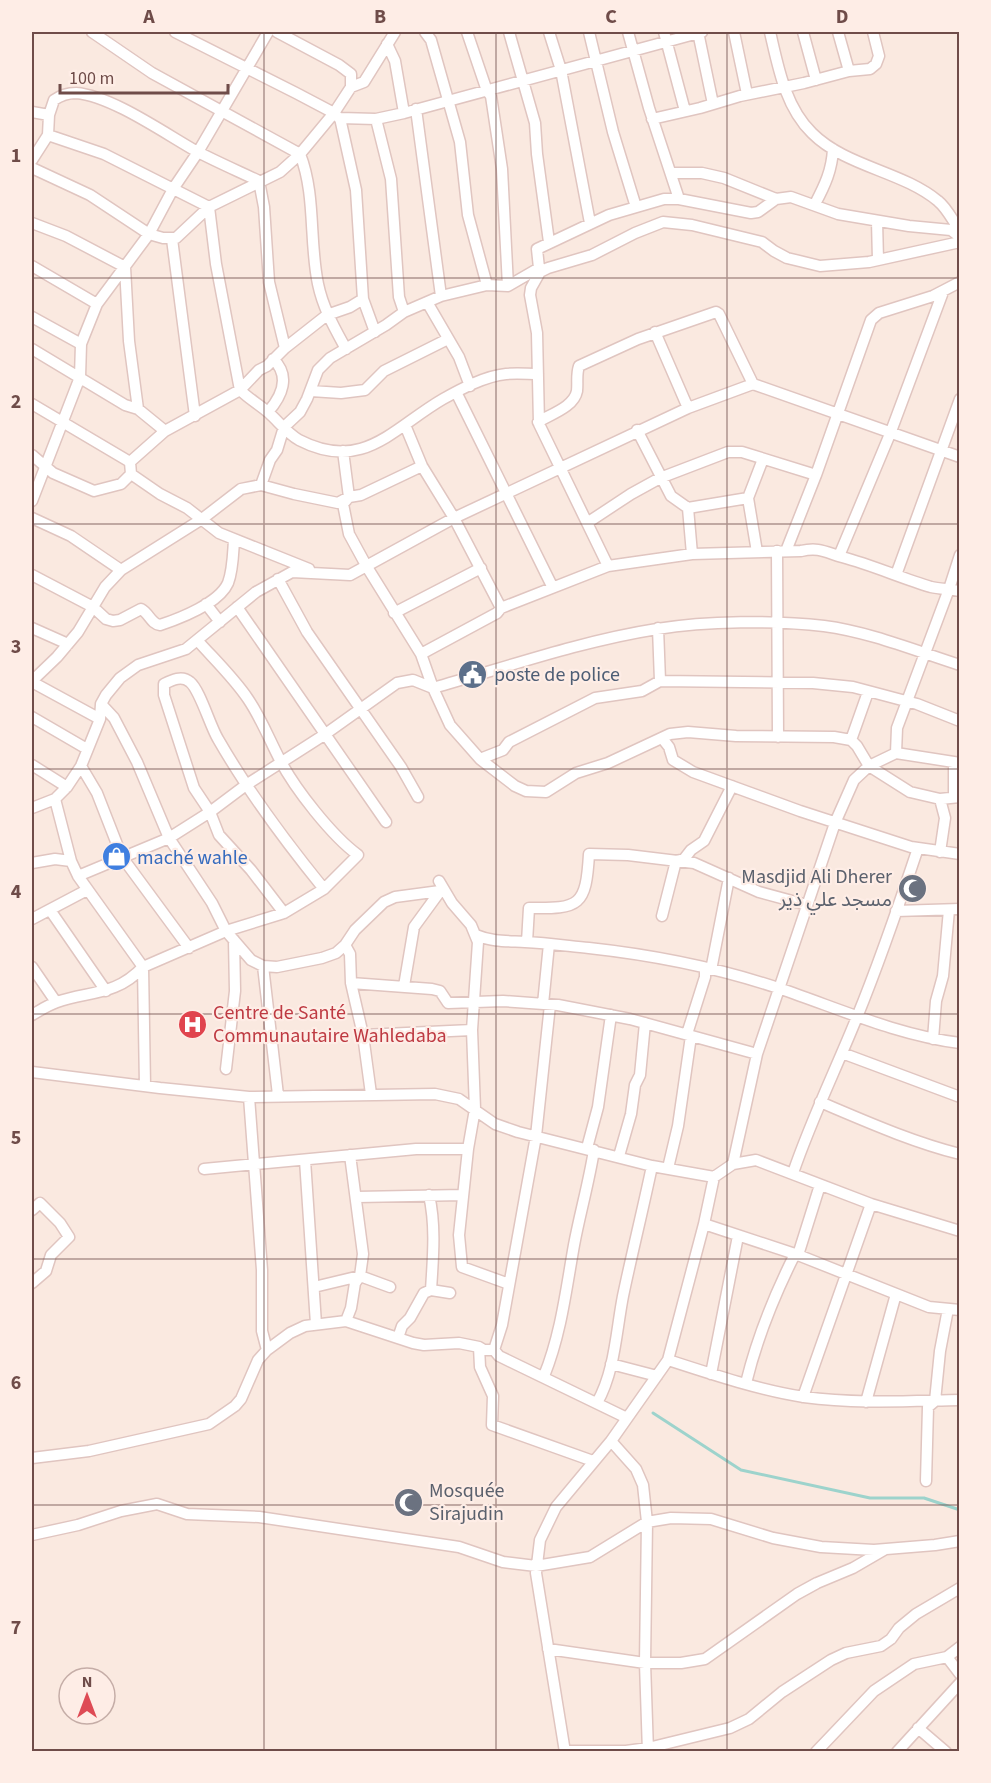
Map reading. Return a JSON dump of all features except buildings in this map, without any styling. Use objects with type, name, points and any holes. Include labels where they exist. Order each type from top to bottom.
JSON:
[{"type":"street","points":[[92,32],[152,73],[300,154],[308,173],[318,284],[327,315],[345,349]]},
{"type":"street","points":[[175,32],[337,116],[376,120],[633,51],[666,36],[699,32],[713,104]]},
{"type":"street","points":[[32,501],[80,377],[81,344],[97,304],[148,234],[173,189],[248,70],[268,32]]},
{"type":"street","points":[[32,168],[90,195],[148,234],[176,238],[209,207],[280,172],[337,116],[351,87],[351,74],[339,65],[278,32]]},
{"type":"street","points":[[425,32],[431,40],[460,142],[468,215],[487,285]]},
{"type":"street","points":[[467,32],[487,91],[491,96],[501,169],[508,285]]},
{"type":"street","points":[[509,32],[535,123],[549,242]]},
{"type":"street","points":[[549,32],[561,70],[590,223]]},
{"type":"street","points":[[589,32],[613,132],[636,207]]},
{"type":"street","points":[[628,32],[652,119],[679,199]]},
{"type":"street","points":[[734,32],[747,94]]},
{"type":"street","points":[[770,32],[784,86],[797,113],[812,132],[833,149],[917,188],[937,201],[959,238]]},
{"type":"street","points":[[803,32],[816,80]]},
{"type":"street","points":[[838,32],[849,71]]},
{"type":"street","points":[[652,119],[747,94],[849,71],[870,69],[878,62],[879,56],[873,32]]},
{"type":"street","points":[[351,87],[364,82],[391,35]]},
{"type":"street","points":[[391,35],[404,113]]},
{"type":"street","points":[[666,36],[685,111]]},
{"type":"street","points":[[32,160],[48,135],[49,115],[54,100],[59,96],[76,93],[116,106],[198,152],[259,181]]},
{"type":"street","points":[[416,109],[441,296]]},
{"type":"street","points":[[32,112],[49,115]]},
{"type":"street","points":[[337,116],[356,190],[363,299],[375,332]]},
{"type":"street","points":[[376,120],[391,179],[399,297],[405,312]]},
{"type":"street","points":[[48,135],[104,154],[209,207]]},
{"type":"street","points":[[815,204],[829,178],[833,149]]},
{"type":"street","points":[[670,173],[702,173],[724,178],[776,199]]},
{"type":"street","points":[[259,181],[264,207],[269,282],[285,348]]},
{"type":"street","points":[[261,484],[270,460],[277,450],[284,427],[300,412],[311,391],[318,370],[330,358],[405,312],[441,296],[487,285],[508,285],[539,268],[537,249],[590,223],[664,199],[679,199],[751,213],[758,212],[776,199],[790,197],[838,214],[951,230],[959,238]]},
{"type":"street","points":[[209,207],[216,264],[240,390],[268,412],[289,433],[310,445],[343,451],[368,448],[440,401],[470,386],[504,374],[538,374]]},
{"type":"street","points":[[878,221],[878,260]]},
{"type":"street","points":[[608,566],[538,422],[537,333],[530,295],[531,288],[540,272],[592,255],[663,222],[692,225],[762,242],[787,258],[820,266],[878,260],[959,238]]},
{"type":"street","points":[[32,223],[66,236],[125,267]]},
{"type":"street","points":[[172,239],[195,416]]},
{"type":"street","points":[[32,266],[97,304]]},
{"type":"street","points":[[125,267],[129,341],[138,408]]},
{"type":"street","points":[[778,737],[778,623],[781,551],[816,475],[871,320],[879,313],[943,292],[960,282]]},
{"type":"street","points":[[839,556],[890,434],[943,292]]},
{"type":"street","points":[[32,455],[53,473],[94,491],[121,484],[130,474],[130,462],[165,431],[240,390],[259,370],[327,315],[350,307],[363,299]]},
{"type":"street","points":[[427,302],[465,369],[470,386]]},
{"type":"street","points":[[538,422],[573,401],[577,391],[579,366],[655,332],[716,312],[753,384]]},
{"type":"street","points":[[32,317],[81,344]]},
{"type":"street","points":[[655,332],[688,408]]},
{"type":"street","points":[[311,391],[341,393],[365,390],[384,371],[448,339]]},
{"type":"street","points":[[32,349],[125,405],[138,408],[165,431]]},
{"type":"street","points":[[268,412],[282,391],[281,367],[273,359]]},
{"type":"street","points":[[32,808],[55,798],[67,787],[81,766],[100,719],[106,695],[120,678],[138,665],[186,649],[256,592],[292,572],[350,574],[367,567],[454,518],[688,408],[753,384],[960,457]]},
{"type":"street","points":[[456,393],[552,586]]},
{"type":"street","points":[[896,575],[960,399]]},
{"type":"street","points":[[32,404],[130,462]]},
{"type":"street","points":[[405,425],[422,466],[454,518],[501,608]]},
{"type":"street","points":[[637,430],[670,496],[688,508],[748,498]]},
{"type":"street","points":[[343,451],[349,497],[343,504],[343,511],[349,534],[394,613],[421,654],[433,688],[450,724],[480,759],[515,786],[526,791],[546,792],[576,773],[608,764],[670,734],[680,732],[778,737],[834,737],[851,740],[869,766],[910,792],[940,799],[957,797],[957,763],[896,753],[869,766],[854,780],[835,823],[758,1054],[733,1164]]},
{"type":"street","points":[[587,524],[631,494],[660,478],[728,453],[742,452],[816,475]]},
{"type":"street","points":[[757,552],[748,498],[763,459]]},
{"type":"street","points":[[100,719],[32,681],[78,632],[105,587],[121,570],[202,519],[241,489],[261,484],[338,503],[349,497],[361,495],[422,466]]},
{"type":"street","points":[[130,474],[202,519],[219,533],[319,573]]},
{"type":"street","points":[[688,508],[692,554]]},
{"type":"street","points":[[32,518],[71,536],[121,570]]},
{"type":"street","points":[[32,575],[93,607],[106,619],[113,621],[141,609],[153,622],[160,625],[177,619],[219,595],[227,585],[231,573],[234,540]]},
{"type":"street","points":[[421,654],[496,613],[501,608],[552,586],[608,566],[692,554],[824,550],[934,588],[954,590]]},
{"type":"street","points":[[896,753],[897,728],[925,654],[954,590],[960,555]]},
{"type":"street","points":[[394,613],[481,568]]},
{"type":"street","points":[[278,579],[308,632],[401,767],[418,797]]},
{"type":"street","points":[[206,604],[220,622]]},
{"type":"street","points":[[237,607],[324,735],[387,822]]},
{"type":"street","points":[[78,876],[169,838],[210,812],[246,784],[324,735],[360,708],[403,681],[413,680],[433,688],[598,640],[658,628],[708,624],[778,623],[826,626],[874,637],[960,666]]},
{"type":"street","points":[[32,628],[68,644]]},
{"type":"street","points":[[658,628],[660,681]]},
{"type":"street","points":[[32,1015],[56,1002],[106,991],[136,975],[143,967],[226,931],[246,923],[284,914],[324,889],[358,855],[347,847],[304,795],[281,762],[247,697],[197,640]]},
{"type":"street","points":[[284,914],[251,870],[219,835],[210,812],[194,788],[164,695],[164,684],[183,678],[192,684],[216,737],[246,784],[283,839],[324,889]]},
{"type":"street","points":[[480,759],[503,750],[509,742],[595,698],[642,691],[660,681],[778,682],[853,687],[906,703],[917,704],[960,721]]},
{"type":"street","points":[[851,740],[868,692]]},
{"type":"street","points":[[102,704],[114,718],[133,753],[169,838],[212,903],[226,931],[251,960],[263,966],[277,967],[336,953],[345,945],[355,930],[384,902],[395,897],[441,887]]},
{"type":"street","points":[[32,717],[87,749]]},
{"type":"street","points":[[662,738],[669,747],[673,760],[693,771],[835,823],[918,848],[960,854]]},
{"type":"street","points":[[32,765],[67,787]]},
{"type":"street","points":[[81,766],[106,812],[122,857],[189,948]]},
{"type":"street","points":[[675,861],[684,860],[691,850],[704,841],[732,786]]},
{"type":"street","points":[[55,798],[71,861],[78,876],[143,967],[145,1086]]},
{"type":"street","points":[[940,799],[945,818],[940,852]]},
{"type":"street","points":[[793,1173],[820,1102],[857,1017],[918,848]]},
{"type":"street","points":[[527,942],[530,908],[559,909],[571,906],[579,900],[585,890],[589,854],[628,855],[694,863],[759,892],[807,906]]},
{"type":"street","points":[[32,863],[55,859],[71,861]]},
{"type":"street","points":[[662,916],[675,861]]},
{"type":"street","points":[[668,1168],[678,1126],[689,1035],[708,969],[729,878]]},
{"type":"street","points":[[441,887],[471,925],[478,942],[472,1030],[475,1109],[468,1149],[459,1234],[462,1267],[509,1284]]},
{"type":"street","points":[[404,986],[414,927],[441,887]]},
{"type":"street","points":[[32,919],[87,890]]},
{"type":"street","points":[[50,910],[106,991]]},
{"type":"street","points":[[896,911],[954,910],[943,976],[936,1001],[933,1039]]},
{"type":"street","points":[[476,934],[494,940],[629,953],[708,969],[780,988],[857,1017],[914,1035],[960,1043]]},
{"type":"street","points":[[226,1069],[235,991],[234,940]]},
{"type":"street","points":[[494,1350],[502,1325],[536,1136],[547,1004],[549,944]]},
{"type":"street","points":[[345,945],[350,954],[351,983],[363,1035],[371,1094]]},
{"type":"street","points":[[263,966],[278,1095]]},
{"type":"street","points":[[32,967],[56,1002]]},
{"type":"street","points":[[351,983],[440,991],[448,1003],[503,1001],[547,1004],[645,1023],[758,1054]]},
{"type":"street","points":[[544,1376],[553,1355],[560,1327],[574,1243],[590,1181],[590,1149],[611,1016]]},
{"type":"street","points":[[619,1156],[635,1086],[640,1075],[645,1023]]},
{"type":"street","points":[[363,1035],[472,1030]]},
{"type":"street","points":[[842,1053],[960,1097]]},
{"type":"street","points":[[32,1072],[249,1097],[435,1094],[459,1099],[495,1124],[518,1132],[652,1166],[714,1177]]},
{"type":"street","points":[[249,1097],[262,1270],[262,1331],[267,1350]]},
{"type":"street","points":[[820,1102],[879,1126],[960,1154]]},
{"type":"street","points":[[204,1169],[416,1149],[468,1149]]},
{"type":"street","points":[[346,1321],[351,1308],[355,1283],[360,1276],[363,1254],[350,1155]]},
{"type":"street","points":[[305,1160],[316,1324]]},
{"type":"street","points":[[960,1231],[871,1204],[756,1160],[733,1164],[714,1177],[668,1360],[611,1441],[552,1514],[540,1540],[536,1566],[565,1751],[648,1750],[730,1728],[749,1719],[782,1692],[831,1660],[846,1653],[881,1646],[916,1614],[960,1588]]},
{"type":"street","points":[[597,1403],[606,1387],[623,1296],[652,1166]]},
{"type":"street","points":[[798,1256],[820,1185]]},
{"type":"street","points":[[429,1194],[433,1212],[434,1240],[431,1290]]},
{"type":"street","points":[[357,1197],[463,1195]]},
{"type":"street","points":[[32,1210],[40,1203],[60,1223],[69,1237],[51,1255],[46,1271],[32,1283]]},
{"type":"street","points":[[803,1397],[871,1204]]},
{"type":"street","points":[[704,1224],[798,1256],[929,1307],[954,1310],[940,1351],[935,1401],[928,1407],[926,1480]]},
{"type":"street","points":[[711,1374],[738,1236]]},
{"type":"street","points":[[746,1383],[766,1315],[794,1256],[798,1256]]},
{"type":"street","points":[[314,1287],[360,1276],[390,1287]]},
{"type":"street","points":[[398,1338],[402,1326],[410,1318],[424,1293],[431,1290],[450,1293]]},
{"type":"street","points":[[866,1402],[896,1294]]},
{"type":"street","points":[[32,1458],[89,1451],[209,1424],[236,1406],[258,1360],[267,1350],[290,1333],[305,1326],[346,1321],[424,1345],[459,1343],[484,1350],[494,1350]]},
{"type":"street","points":[[479,1347],[480,1367],[493,1396],[492,1425],[593,1461]]},
{"type":"street","points":[[494,1350],[499,1356],[627,1418]]},
{"type":"street","points":[[668,1360],[711,1374],[803,1397],[866,1402],[960,1400]]},
{"type":"street","points":[[611,1364],[657,1376]]},
{"type":"street","points":[[611,1441],[636,1469],[643,1485],[647,1522],[645,1663],[648,1750]]},
{"type":"street","points":[[32,1535],[78,1526],[139,1507],[157,1504],[187,1514],[259,1517],[459,1547],[503,1562],[536,1566],[590,1557],[647,1522],[671,1518],[711,1519],[773,1538],[821,1547],[886,1549],[960,1541]]},
{"type":"street","points":[[548,1649],[645,1663],[681,1663],[705,1659],[797,1594],[853,1568],[886,1549]]},
{"type":"street","points":[[821,1750],[874,1691],[914,1664],[946,1657],[960,1647]]},
{"type":"street","points":[[946,1657],[960,1674]]},
{"type":"street","points":[[897,1752],[960,1683]]},
{"type":"street","points":[[918,1728],[946,1752]]},
{"type":"waterway","points":[[653,1413],[741,1470],[870,1498],[924,1498],[960,1510]]},
{"type":"place","name":"poste de police","points":[[473,674]]},
{"type":"place","name":"maché wahle","points":[[116,857]]},
{"type":"place","name":"Masdjid Ali Dherer مسجد علي ذير","points":[[913,888]]},
{"type":"place","name":"Centre de Santé Communautaire Wahledaba","points":[[192,1024]]},
{"type":"place","name":"Mosquée Sirajudin","points":[[408,1502]]}]
